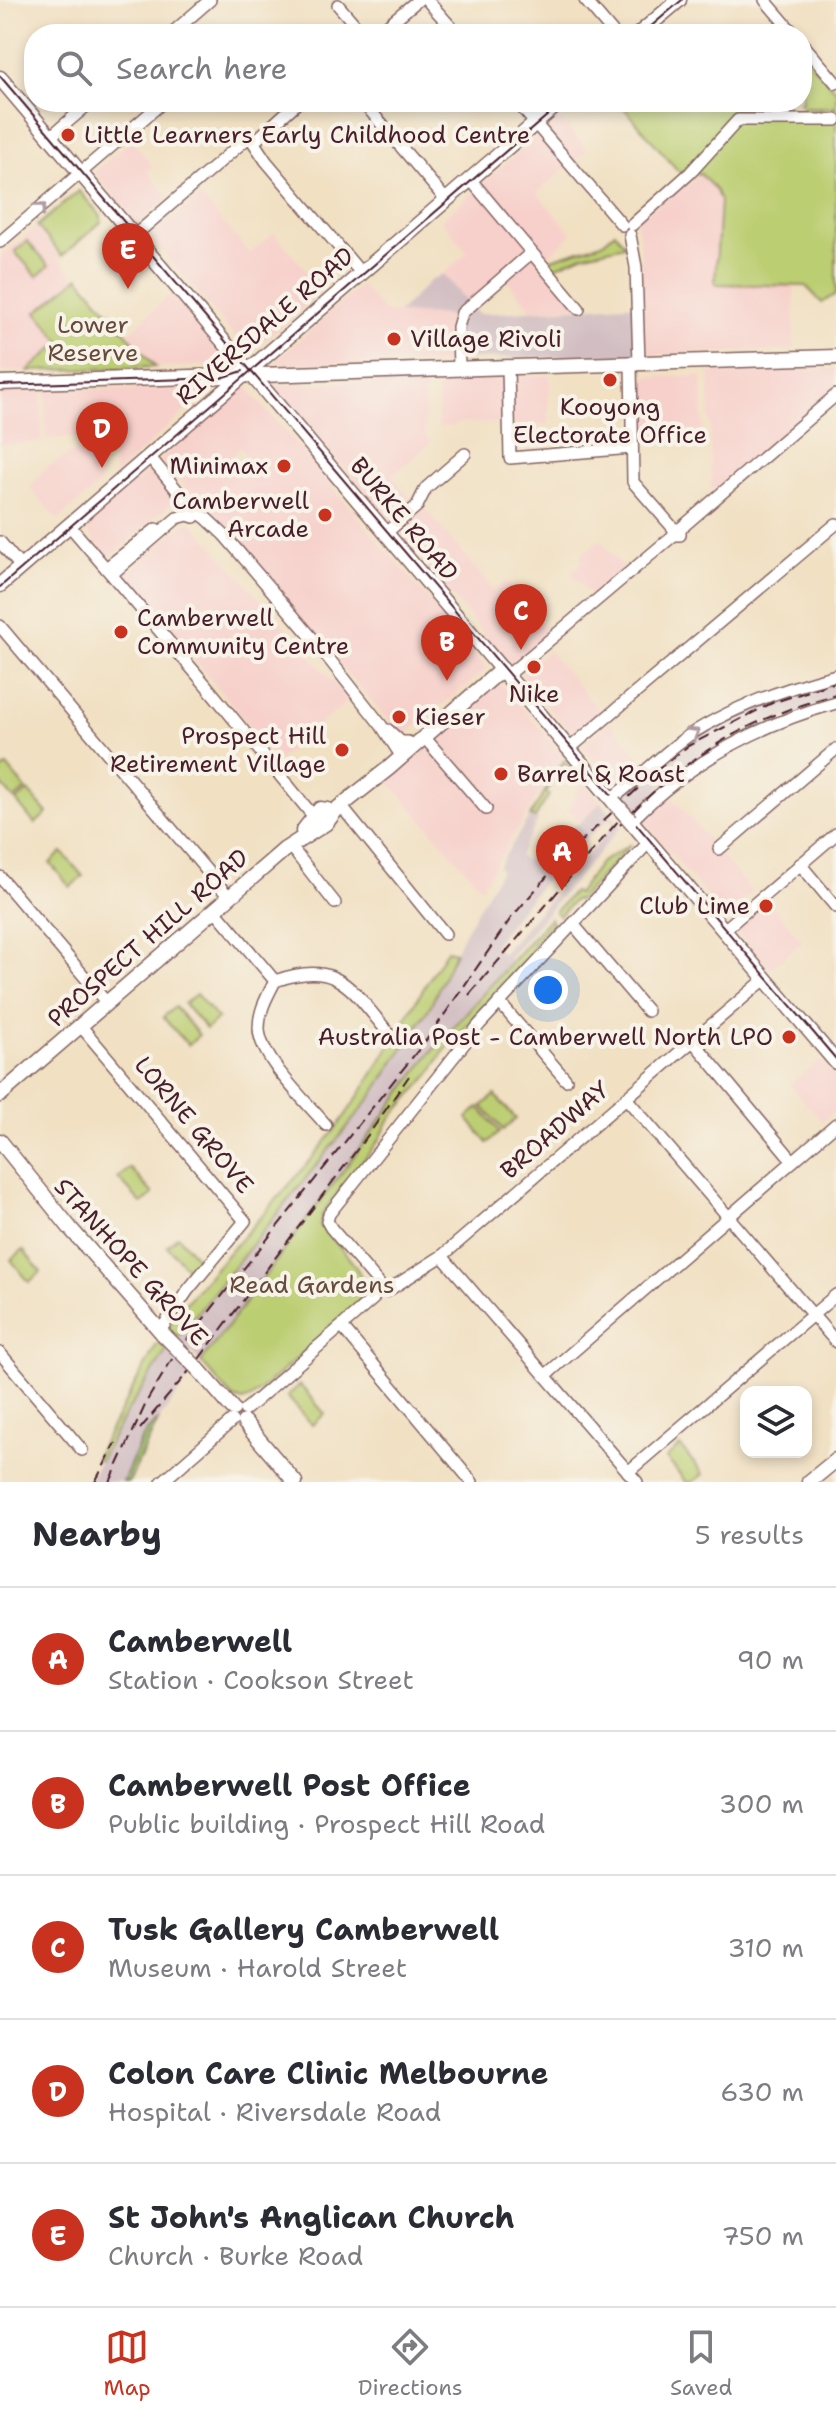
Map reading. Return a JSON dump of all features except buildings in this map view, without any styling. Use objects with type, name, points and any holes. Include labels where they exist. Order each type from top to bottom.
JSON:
[{"type":"main road","points":[[651,24],[679,0]]},
{"type":"main road","name":"BURKE ROAD","points":[[2,83],[24,108]]},
{"type":"main road","name":"BURKE ROAD","points":[[28,112],[247,374],[836,1062]]},
{"type":"main road","name":"RIVERSDALE ROAD","points":[[0,585],[549,112]]},
{"type":"main road","points":[[0,383],[836,357]]},
{"type":"main road","name":"PROSPECT HILL ROAD","points":[[0,1095],[325,813],[369,781],[401,750],[505,672]]},
{"type":"main road","name":"STANHOPE GROVE","points":[[0,1141],[30,1181],[161,1333],[198,1369],[295,1482]]},
{"type":"main road","points":[[809,1482],[836,1460]]},
{"type":"street","points":[[182,24],[210,0]]},
{"type":"street","points":[[377,24],[405,0]]},
{"type":"street","points":[[389,24],[418,0]]},
{"type":"street","points":[[427,0],[448,24]]},
{"type":"street","points":[[585,0],[605,24]]},
{"type":"street","points":[[765,0],[785,24]]},
{"type":"street","points":[[338,5],[356,24]]},
{"type":"street","points":[[812,55],[836,83]]},
{"type":"street","points":[[50,137],[79,112]]},
{"type":"street","points":[[0,242],[152,112]]},
{"type":"street","points":[[249,143],[280,112]]},
{"type":"street","points":[[136,238],[286,112]]},
{"type":"street","points":[[371,112],[446,200]]},
{"type":"street","points":[[524,112],[628,228],[636,267],[633,482],[676,531]]},
{"type":"street","points":[[628,228],[690,173],[738,120],[836,120]]},
{"type":"street","points":[[249,143],[361,273]]},
{"type":"street","points":[[470,179],[579,309]]},
{"type":"street","points":[[459,369],[458,327],[462,313],[531,253]]},
{"type":"street","points":[[508,367],[510,458],[632,448]]},
{"type":"street","points":[[505,672],[836,395]]},
{"type":"street","points":[[386,533],[418,506],[426,488],[465,454]]},
{"type":"street","points":[[149,456],[180,493],[185,504],[229,546],[401,750],[486,809]]},
{"type":"street","points":[[152,536],[185,504]]},
{"type":"street","points":[[109,571],[178,517],[188,515],[202,520]]},
{"type":"street","points":[[569,749],[836,524]]},
{"type":"street","points":[[69,525],[299,797],[325,813],[445,934]]},
{"type":"street","points":[[0,542],[21,567]]},
{"type":"street","points":[[0,626],[229,897]]},
{"type":"street","points":[[613,801],[667,752],[701,728],[763,699],[836,675]]},
{"type":"street","points":[[630,820],[678,777],[714,754],[799,713],[836,703]]},
{"type":"street","points":[[381,725],[401,742],[401,750]]},
{"type":"street","points":[[719,849],[836,749]]},
{"type":"street","points":[[724,930],[836,834]]},
{"type":"street","points":[[377,1290],[367,1272],[331,1228],[327,1221],[329,1214],[499,1002],[649,842]]},
{"type":"street","points":[[287,848],[334,905]]},
{"type":"street","points":[[800,864],[836,907]]},
{"type":"street","points":[[0,877],[106,1002]]},
{"type":"street","points":[[215,910],[275,981]]},
{"type":"street","points":[[573,924],[647,1011]]},
{"type":"street","points":[[326,1125],[266,1053],[259,1031],[262,1006],[275,981],[299,973],[327,974],[353,991],[387,1031]]},
{"type":"street","name":"BROADWAY","points":[[162,1482],[346,1324],[377,1290],[407,1278],[442,1256],[765,979]]},
{"type":"street","points":[[499,1002],[566,1080]]},
{"type":"street","name":"LORNE GROVE","points":[[80,1025],[245,1221],[188,1290],[161,1333]]},
{"type":"street","points":[[693,1041],[793,1161]]},
{"type":"street","points":[[626,1098],[836,1342]]},
{"type":"street","points":[[546,1375],[836,1124]]},
{"type":"street","points":[[442,1256],[637,1482]]},
{"type":"street","points":[[628,1472],[836,1295]]},
{"type":"street","points":[[346,1324],[472,1482]]},
{"type":"street","points":[[0,1353],[82,1450]]},
{"type":"shaded area","points":[[559,117],[587,150],[537,193],[572,234],[542,262],[584,306],[532,310],[506,279],[473,308],[443,274],[468,252],[441,220]]},
{"type":"shaded area","points":[[131,140],[153,166],[147,171],[168,197],[137,223],[94,172]]},
{"type":"shaded area","points":[[701,174],[716,191],[720,201],[715,284],[794,286],[794,350],[644,355],[640,241],[636,220]]},
{"type":"shaded area","points":[[200,196],[250,253],[274,233],[323,290],[252,351],[246,350],[151,238]]},
{"type":"shaded area","points":[[36,227],[75,279],[37,312],[61,342],[28,371],[0,371],[0,257]]},
{"type":"shaded area","points":[[443,274],[478,314],[642,304],[644,355],[463,359],[448,315],[398,313],[431,280]]},
{"type":"shaded area","points":[[361,285],[384,312],[448,315],[452,363],[273,364]]},
{"type":"shaded area","points":[[171,294],[223,357],[220,365],[155,367],[128,334]]},
{"type":"shaded area","points":[[836,369],[836,388],[715,490],[711,488],[709,372]]},
{"type":"shaded area","points":[[550,375],[548,424],[459,423],[438,427],[438,379]]},
{"type":"shaded area","points":[[702,376],[703,431],[640,433],[639,377]]},
{"type":"shaded area","points":[[424,380],[425,436],[432,442],[392,476],[414,502],[390,522],[273,385]]},
{"type":"shaded area","points":[[246,386],[487,668],[403,737],[160,460]],"holes":[[[240,448],[252,463],[242,475],[229,459]]]},
{"type":"shaded area","points":[[207,388],[114,476],[111,435],[46,439],[46,390]]},
{"type":"shaded area","points":[[41,390],[42,442],[0,444],[0,391]]},
{"type":"shaded area","points":[[98,450],[100,484],[58,520],[30,488],[45,468],[75,451]]},
{"type":"shaded area","points":[[153,467],[177,499],[110,556],[106,556],[84,527]]},
{"type":"shaded area","points":[[425,508],[494,591],[506,581],[549,632],[514,663],[507,662],[398,531]]},
{"type":"shaded area","points":[[189,519],[349,700],[278,760],[126,578],[127,572]]},
{"type":"shaded area","points":[[600,539],[623,568],[592,596],[571,573],[583,562],[579,557]]},
{"type":"shaded area","points":[[548,650],[601,713],[574,737],[521,676]]},
{"type":"shaded area","points":[[836,679],[836,699],[738,736],[665,783],[637,811],[622,794],[687,741],[720,722],[784,694]]},
{"type":"shaded area","points":[[498,684],[506,689],[563,755],[481,888],[387,779]]},
{"type":"shaded area","points":[[610,722],[646,765],[618,790],[581,746]]},
{"type":"shaded area","points":[[583,782],[601,802],[578,821],[568,809]]},
{"type":"shaded area","points":[[669,793],[752,892],[725,914],[642,819]]},
{"type":"shaded area","points":[[601,802],[624,831],[620,828],[429,1055],[201,1362],[177,1338],[373,1095],[431,1005],[464,933],[501,870],[498,867],[530,816],[538,820],[519,856],[525,861],[539,848],[579,823]],"holes":[[[609,818],[615,823],[502,954],[494,945],[557,866]]]},
{"type":"shaded area","points":[[769,901],[802,942],[769,970],[736,930]]},
{"type":"shaded area","points":[[820,1060],[836,1078],[836,1110],[822,1122],[790,1085]]},
{"type":"shaded area","points":[[167,1350],[193,1373],[158,1421],[151,1425],[123,1482],[88,1482],[123,1418]]},
{"type":"green space","points":[[812,65],[836,90],[836,104],[832,107],[812,107]]},
{"type":"green space","points":[[836,106],[836,294],[822,303],[806,286],[715,284],[720,201],[716,191],[701,174],[679,172],[628,112],[812,112],[830,110]]},
{"type":"green space","points":[[79,191],[101,216],[101,222],[62,256],[37,226]]},
{"type":"green space","points":[[615,232],[625,245],[582,255],[553,268],[545,261],[602,243]]},
{"type":"green space","points":[[27,241],[49,266],[37,276],[15,252]]},
{"type":"green space","name":"Lower Reserve","points":[[79,277],[155,367],[28,371],[61,342],[37,312]]},
{"type":"green space","points":[[564,760],[573,769],[564,764],[535,818],[530,816]]},
{"type":"green space","points":[[7,766],[26,789],[14,799],[0,783],[0,772]]},
{"type":"green space","points":[[28,791],[47,813],[35,824],[16,801]]},
{"type":"green space","points":[[631,844],[579,900],[574,900],[559,916],[555,912],[573,892],[577,894],[600,863]]},
{"type":"green space","points":[[62,852],[83,876],[70,887],[50,863]]},
{"type":"green space","name":"Read Gardens","points":[[550,918],[552,923],[533,945],[532,953],[442,1054],[431,1073],[389,1120],[380,1139],[322,1214],[320,1226],[360,1274],[364,1290],[359,1301],[345,1317],[251,1398],[243,1401],[233,1398],[201,1362],[429,1055]]},
{"type":"green space","points":[[447,950],[455,952],[431,1005],[373,1095],[177,1338],[168,1329],[170,1323],[337,1127]]},
{"type":"green space","points":[[196,994],[218,1019],[206,1029],[184,1004]]},
{"type":"green space","points":[[175,1007],[199,1035],[188,1045],[163,1017]]},
{"type":"green space","points":[[495,1095],[516,1119],[503,1130],[482,1106]]},
{"type":"green space","points":[[479,1107],[500,1132],[488,1143],[467,1118]]},
{"type":"green space","points":[[130,1168],[153,1194],[142,1204],[118,1178]]},
{"type":"green space","points":[[178,1236],[198,1259],[187,1268],[167,1246]]},
{"type":"green space","points":[[23,1250],[41,1272],[29,1282],[11,1260]]},
{"type":"green space","points":[[160,1343],[167,1350],[99,1461],[95,1458]]},
{"type":"green space","points":[[300,1385],[325,1414],[312,1425],[287,1396]]},
{"type":"green space","points":[[158,1421],[129,1482],[123,1482],[141,1440]]},
{"type":"green space","points":[[680,1446],[703,1474],[693,1482],[686,1482],[666,1458]]},
{"type":"tram line","points":[[654,24],[682,0]]},
{"type":"tram line","points":[[0,76],[24,104]]},
{"type":"tram line","points":[[31,112],[836,1059]]},
{"type":"tram line","points":[[0,587],[551,112]]},
{"type":"tram line","points":[[0,385],[221,378],[243,371]]},
{"type":"railway","points":[[110,1482],[148,1399],[174,1356],[431,1034],[511,918],[563,858],[688,746],[772,703],[836,682]]},
{"type":"railway","points":[[620,825],[668,780],[718,744],[774,715],[836,695]]},
{"type":"railway","points":[[469,995],[625,813]]},
{"type":"railway","points":[[199,1359],[409,1076]]},
{"type":"railway","points":[[140,1429],[189,1371]]},
{"type":"railway","points":[[95,1482],[116,1443]]},
{"type":"place","name":"Little Learners Early Childhood Centre","points":[[68,135]]},
{"type":"place","name":"St John's Anglican Church","points":[[128,289]]},
{"type":"place","name":"Village Rivoli","points":[[394,339]]},
{"type":"place","name":"Kooyong Electorate Office","points":[[610,380]]},
{"type":"place","name":"Minimax","points":[[284,466]]},
{"type":"place","name":"Colon Care Clinic Melbourne","points":[[102,468]]},
{"type":"place","name":"Camberwell Arcade","points":[[325,515]]},
{"type":"place","name":"Camberwell Community Centre","points":[[121,632]]},
{"type":"place","name":"Tusk Gallery Camberwell","points":[[521,650]]},
{"type":"place","name":"Nike","points":[[534,667]]},
{"type":"place","name":"Camberwell Post Office","points":[[447,681]]},
{"type":"place","name":"Kieser","points":[[399,717]]},
{"type":"place","name":"Prospect Hill Retirement Village","points":[[342,750]]},
{"type":"place","name":"Barrel & Roast","points":[[501,774]]},
{"type":"place","name":"Camberwell","points":[[562,891]]},
{"type":"place","name":"Club Lime","points":[[766,906]]},
{"type":"place","name":"Australia Post - Camberwell North LPO","points":[[789,1037]]}]
